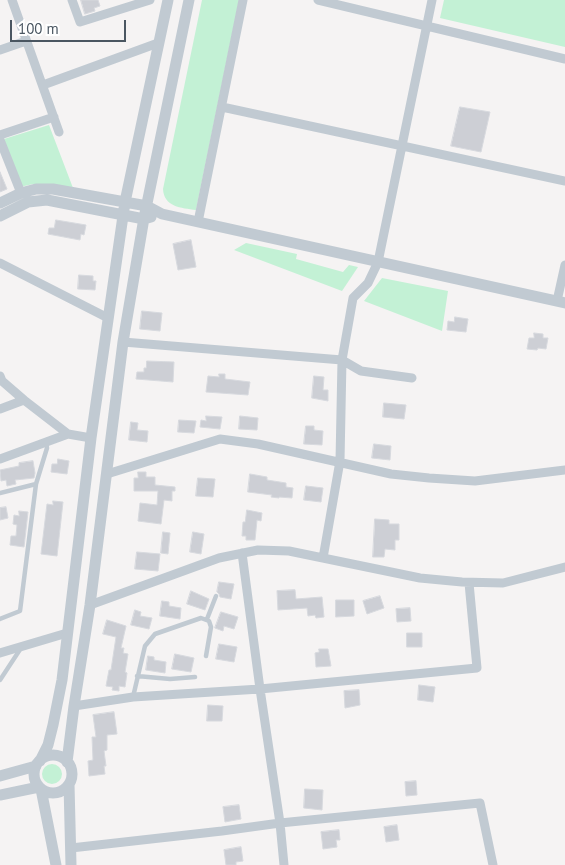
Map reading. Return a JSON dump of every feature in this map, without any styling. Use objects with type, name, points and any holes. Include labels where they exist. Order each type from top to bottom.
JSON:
[{"type":"street","points":[[72,0],[80,22],[131,3],[150,0]]},
{"type":"street","points":[[56,865],[40,788],[34,778],[38,764],[48,745],[62,680],[91,438],[125,202],[168,0]]},
{"type":"street","points":[[71,865],[69,784],[72,773],[67,762],[90,605],[123,342],[144,219],[190,0]]},
{"type":"street","points":[[198,222],[243,0]]},
{"type":"street","points":[[318,0],[565,59]]},
{"type":"street","points":[[323,558],[340,461],[342,360],[353,298],[368,283],[378,262],[432,0]]},
{"type":"street","points":[[14,1],[26,41],[59,132]]},
{"type":"street","points":[[0,50],[26,41]]},
{"type":"street","points":[[43,84],[158,43]]},
{"type":"street","points":[[222,108],[565,181]]},
{"type":"street","points":[[0,135],[54,117]]},
{"type":"street","points":[[0,140],[21,193]]},
{"type":"street","points":[[0,203],[21,193],[36,189],[53,189],[147,206],[162,214],[561,302],[565,264]]},
{"type":"street","points":[[0,216],[28,202],[47,200],[144,219],[162,214]]},
{"type":"street","points":[[0,263],[108,318]]},
{"type":"street","points":[[123,342],[342,360],[361,371],[412,378]]},
{"type":"street","points":[[0,376],[2,381],[24,400],[68,434],[91,438]]},
{"type":"street","points":[[0,409],[24,400]]},
{"type":"street","points":[[0,459],[68,434]]},
{"type":"street","points":[[107,474],[220,439],[258,444],[391,474],[475,481],[565,470]]},
{"type":"street","points":[[90,605],[219,558],[258,550],[288,551],[420,578],[469,582],[503,583],[565,567]]},
{"type":"street","points":[[242,553],[280,822],[284,865]]},
{"type":"street","points":[[74,706],[133,696],[260,689],[477,668],[469,582]]},
{"type":"street","points":[[0,653],[67,633]]},
{"type":"street","points":[[0,776],[38,764],[50,756],[57,756],[67,762]]},
{"type":"street","points":[[0,795],[40,788],[53,793],[59,792],[69,784]]},
{"type":"street","points":[[71,848],[222,831],[280,822],[480,803],[493,865]]},
{"type":"lane","points":[[0,619],[20,611],[36,484],[47,448],[46,442]]},
{"type":"lane","points":[[0,493],[36,484]]},
{"type":"lane","points":[[207,619],[216,596]]},
{"type":"lane","points":[[206,656],[211,627],[207,619]]},
{"type":"lane","points":[[133,696],[146,646],[155,634],[195,620],[207,619]]},
{"type":"lane","points":[[0,680],[22,646]]},
{"type":"lane","points":[[137,676],[170,679],[195,677]]},
{"type":"green space","points":[[202,0],[239,0],[196,210],[174,206],[166,200],[163,189]]},
{"type":"green space","points":[[444,0],[565,0],[565,47],[440,18]]},
{"type":"green space","points":[[49,125],[73,188],[33,184],[20,187],[4,139]]},
{"type":"green space","points":[[246,243],[297,254],[296,259],[343,272],[349,265],[358,267],[342,291],[234,250]]},
{"type":"green space","points":[[382,278],[448,291],[442,331],[364,301]]},
{"type":"green space","points":[[52,764],[59,767],[62,774],[59,781],[52,784],[45,781],[42,774],[45,767]]},
{"type":"building","points":[[81,0],[98,0],[100,6],[94,8],[95,11],[85,14]]},
{"type":"building","points":[[460,107],[490,112],[481,152],[451,146]]},
{"type":"building","points":[[0,172],[7,189],[0,192]]},
{"type":"building","points":[[56,220],[86,225],[84,235],[81,234],[80,240],[48,234],[49,228],[54,228]]},
{"type":"building","points":[[191,240],[196,267],[178,270],[173,244]]},
{"type":"building","points":[[79,275],[93,276],[93,281],[96,281],[95,290],[78,289]]},
{"type":"building","points":[[142,311],[162,313],[160,331],[140,329]]},
{"type":"building","points":[[455,317],[468,319],[466,332],[447,330],[448,321],[454,322]]},
{"type":"building","points":[[534,333],[543,334],[543,338],[548,338],[546,349],[527,349],[529,338],[534,338]]},
{"type":"building","points":[[147,361],[174,362],[173,382],[136,379],[137,372],[144,372]]},
{"type":"building","points":[[219,374],[225,374],[225,379],[250,382],[248,395],[206,392],[208,376],[219,377]]},
{"type":"building","points":[[314,376],[324,377],[323,390],[328,390],[328,401],[312,398]]},
{"type":"building","points":[[384,403],[406,405],[404,419],[383,417]]},
{"type":"building","points":[[206,416],[222,417],[220,429],[200,427],[201,420],[206,421]]},
{"type":"building","points":[[240,416],[258,418],[257,430],[239,429]]},
{"type":"building","points":[[179,420],[196,421],[194,433],[178,432]]},
{"type":"building","points":[[131,422],[138,423],[137,430],[148,431],[147,442],[129,440]]},
{"type":"building","points":[[306,426],[314,426],[314,430],[323,431],[322,445],[304,444]]},
{"type":"building","points":[[374,444],[391,446],[390,460],[372,458]]},
{"type":"building","points":[[58,459],[69,461],[67,474],[51,472],[52,464],[57,464]]},
{"type":"building","points":[[33,461],[34,478],[15,480],[16,484],[7,486],[6,480],[1,481],[0,470],[19,466],[19,463]]},
{"type":"building","points":[[138,472],[146,472],[146,477],[155,477],[155,485],[175,487],[175,491],[172,491],[172,501],[164,500],[161,524],[138,521],[140,503],[157,505],[158,491],[134,491],[134,478],[138,478]]},
{"type":"building","points":[[250,474],[267,477],[267,480],[286,483],[286,487],[293,488],[292,498],[271,497],[272,495],[248,492]]},
{"type":"building","points":[[198,478],[215,479],[213,497],[196,496]]},
{"type":"building","points":[[306,486],[323,488],[321,502],[304,500]]},
{"type":"building","points":[[53,501],[63,502],[57,556],[41,554],[47,504],[53,505]]},
{"type":"building","points":[[6,507],[8,518],[0,520],[0,508]]},
{"type":"building","points":[[247,510],[262,513],[261,521],[257,520],[255,540],[246,540],[246,536],[242,536],[243,522],[245,522]]},
{"type":"building","points":[[19,511],[28,512],[24,547],[10,545],[11,536],[16,536],[17,525],[13,524],[14,515],[19,516]]},
{"type":"building","points":[[375,519],[389,520],[389,524],[399,524],[399,540],[395,540],[395,550],[385,549],[384,557],[373,557]]},
{"type":"building","points":[[163,532],[170,533],[168,554],[161,553]]},
{"type":"building","points":[[193,532],[204,534],[201,554],[190,552]]},
{"type":"building","points":[[137,552],[160,554],[158,571],[135,569]]},
{"type":"building","points":[[219,582],[234,584],[231,599],[220,597],[217,592]]},
{"type":"building","points":[[295,590],[296,599],[322,597],[324,617],[308,616],[307,608],[278,610],[277,591]]},
{"type":"building","points":[[191,591],[209,599],[205,610],[187,604]]},
{"type":"building","points":[[380,596],[384,608],[367,614],[363,601]]},
{"type":"building","points":[[336,600],[354,600],[354,616],[336,617]]},
{"type":"building","points":[[162,601],[169,602],[169,606],[181,608],[180,619],[160,616]]},
{"type":"building","points":[[410,608],[411,621],[397,622],[396,609]]},
{"type":"building","points":[[135,610],[141,612],[140,616],[152,618],[149,629],[131,625]]},
{"type":"building","points":[[221,612],[238,617],[234,629],[224,626],[223,631],[215,628]]},
{"type":"building","points":[[107,620],[126,626],[121,648],[124,648],[123,653],[128,654],[125,672],[127,673],[125,687],[119,686],[119,691],[112,690],[113,687],[106,686],[109,670],[111,670],[116,637],[103,634]]},
{"type":"building","points":[[407,633],[422,633],[422,647],[407,647]]},
{"type":"building","points":[[219,644],[237,647],[234,662],[216,659]]},
{"type":"building","points":[[319,649],[328,649],[331,666],[316,667],[315,653],[319,652]]},
{"type":"building","points":[[175,654],[194,658],[191,672],[172,669]]},
{"type":"building","points":[[148,656],[154,657],[154,660],[166,662],[165,673],[146,670]]},
{"type":"building","points":[[419,685],[435,687],[433,702],[418,700]]},
{"type":"building","points":[[359,690],[360,705],[345,708],[344,691]]},
{"type":"building","points":[[208,705],[223,706],[222,721],[207,721]]},
{"type":"building","points":[[114,712],[117,734],[107,735],[107,750],[104,751],[105,774],[89,776],[88,761],[93,760],[92,737],[96,737],[93,715]]},
{"type":"building","points":[[416,781],[417,795],[406,796],[405,782]]},
{"type":"building","points":[[305,789],[323,790],[322,810],[304,808]]},
{"type":"building","points":[[239,805],[241,819],[225,822],[223,807]]},
{"type":"building","points":[[397,825],[399,840],[386,842],[384,827]]},
{"type":"building","points":[[339,830],[340,840],[336,840],[337,847],[323,849],[321,832]]},
{"type":"building","points":[[241,847],[243,861],[236,862],[236,865],[226,865],[224,850]]}]
